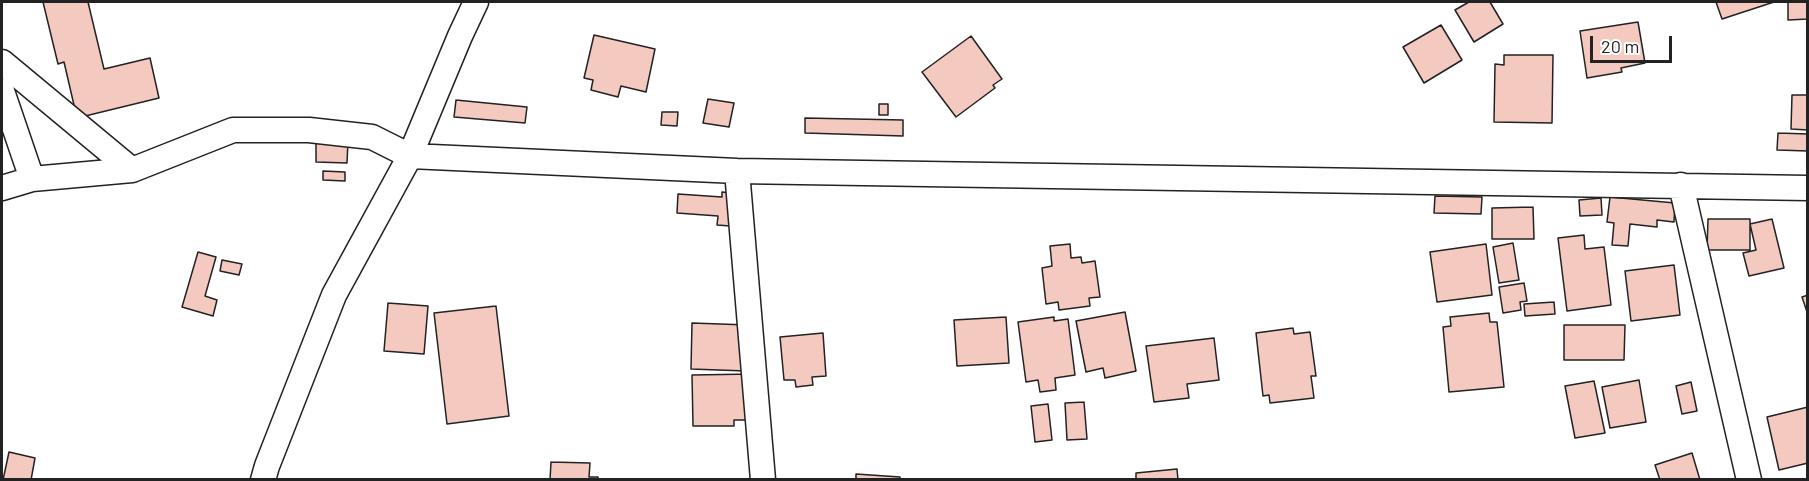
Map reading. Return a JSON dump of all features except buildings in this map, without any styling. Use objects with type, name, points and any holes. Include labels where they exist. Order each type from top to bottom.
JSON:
[{"type":"street","points":[[263,480],[334,295],[410,156],[476,2]]},
{"type":"street","points":[[2,62],[132,170]]},
{"type":"street","points":[[2,91],[32,179]]},
{"type":"street","points":[[2,189],[32,179],[132,170],[233,130],[309,130],[372,138],[410,156],[737,171],[1808,188]]},
{"type":"street","points":[[737,171],[763,480]]},
{"type":"street","points":[[1681,185],[1749,480]]}]
